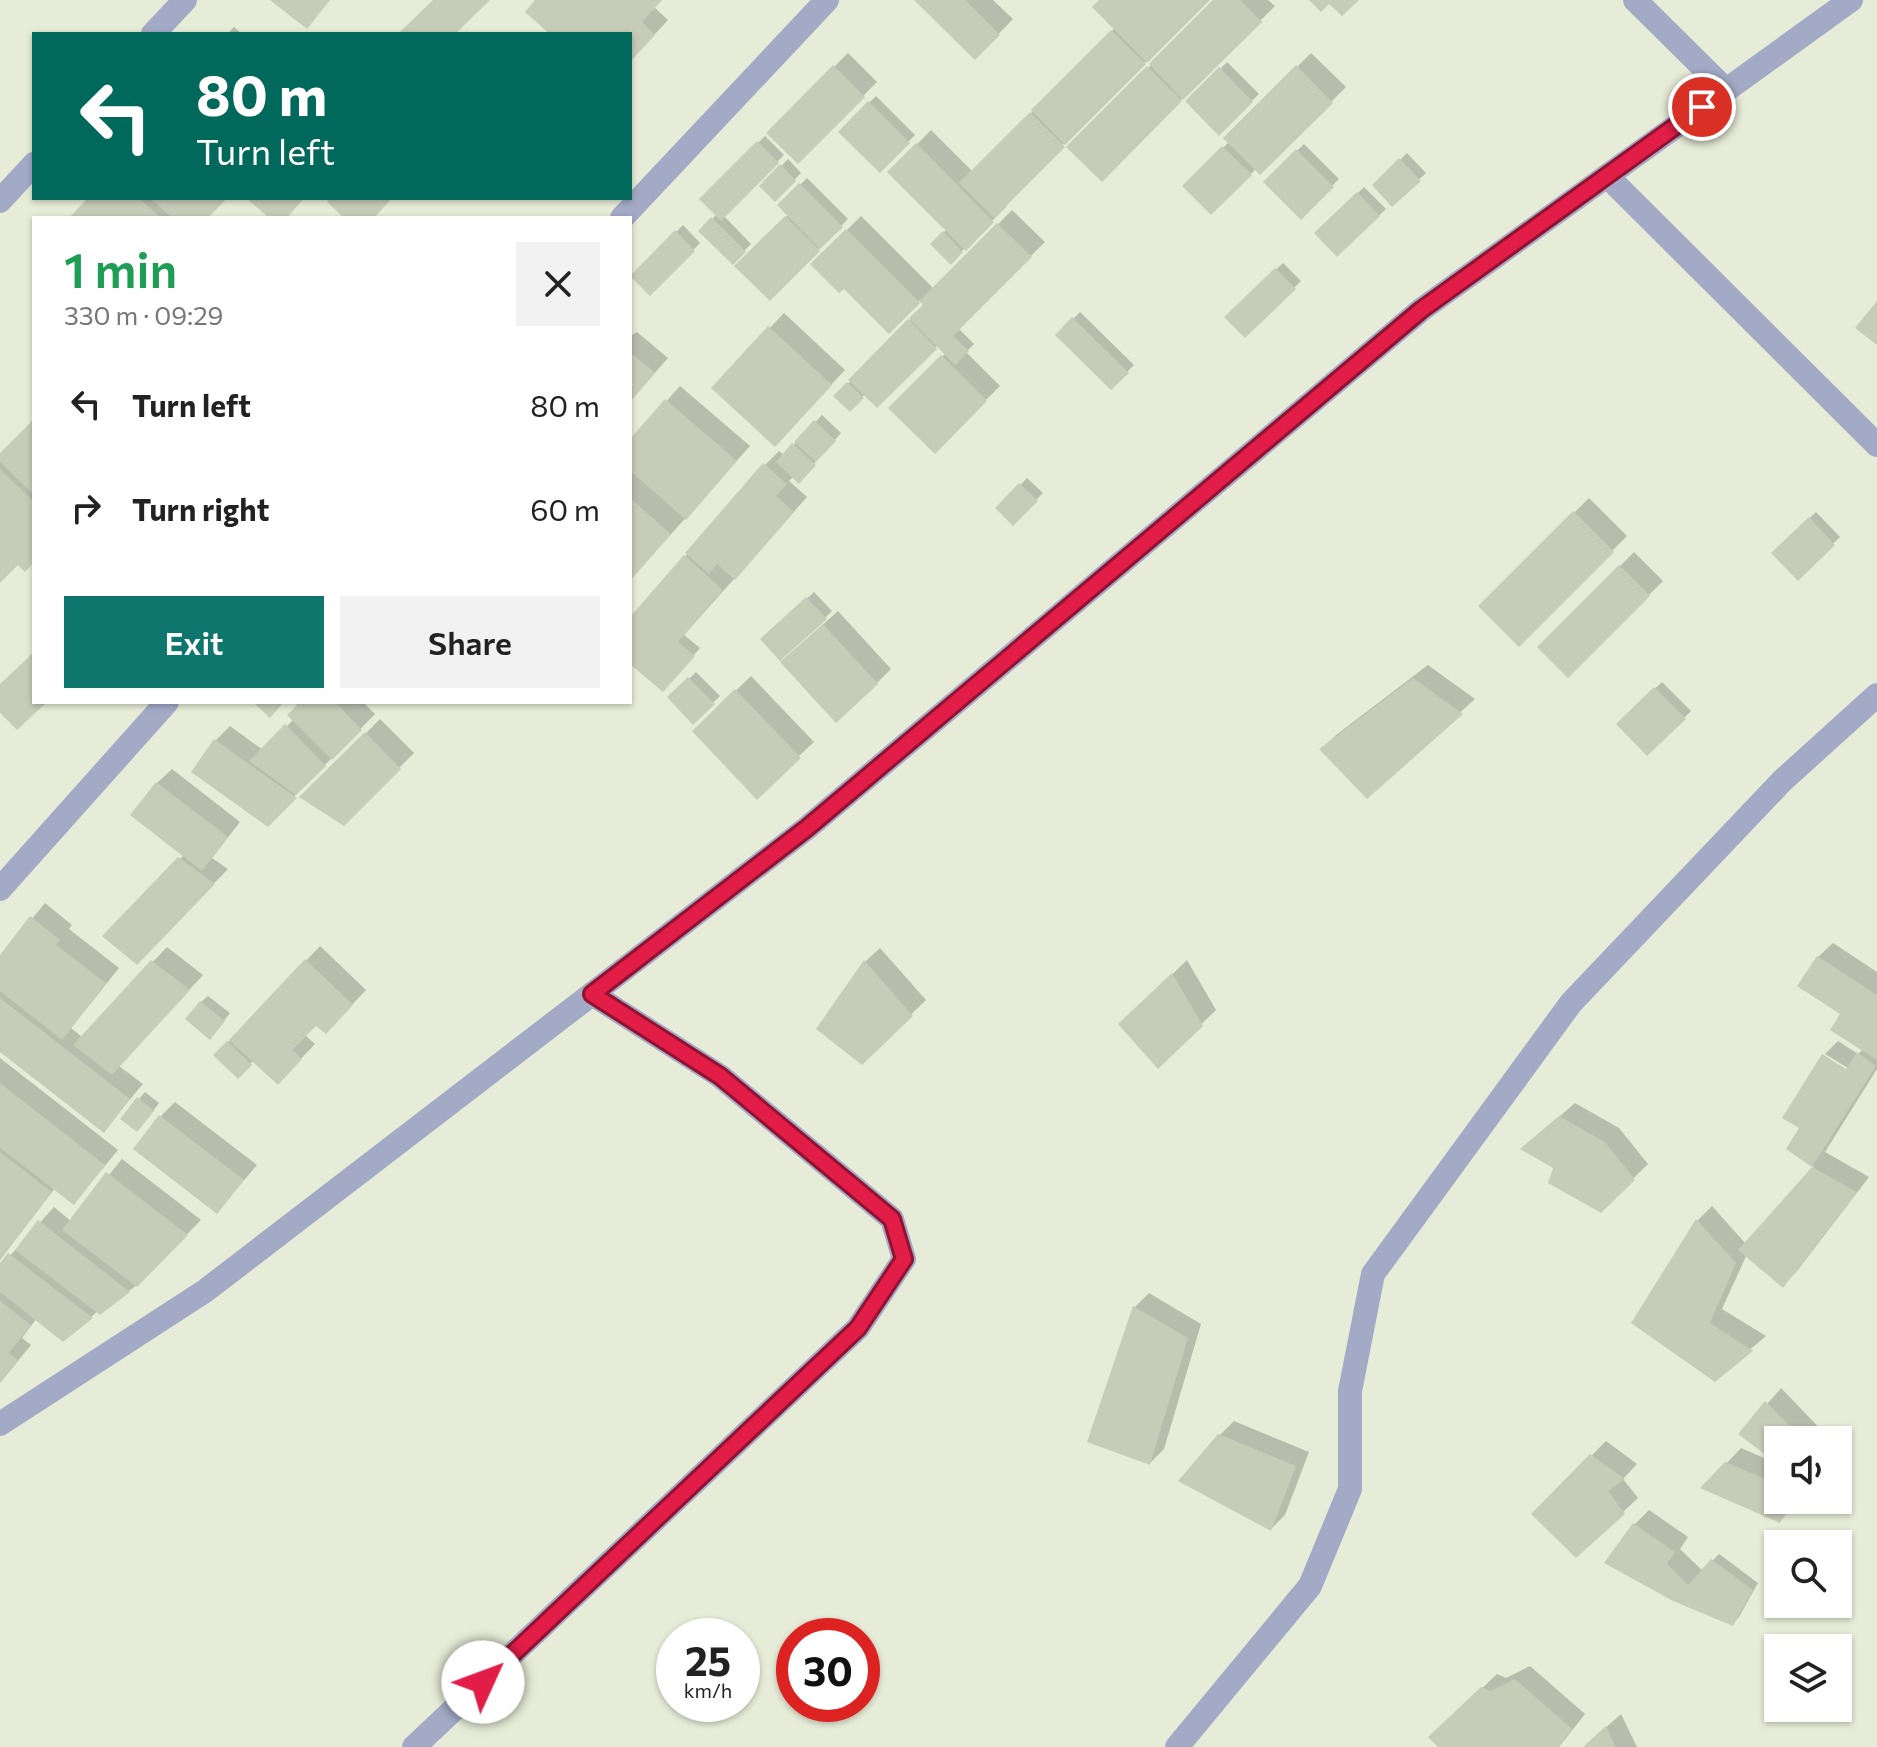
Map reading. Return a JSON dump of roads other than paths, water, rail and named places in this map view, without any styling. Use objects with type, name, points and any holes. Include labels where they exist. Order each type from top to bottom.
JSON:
[{"type":"street","points":[[155,32],[185,0]]},
{"type":"street","points":[[624,216],[827,0]]},
{"type":"street","points":[[1635,0],[1726,90]]},
{"type":"street","points":[[0,1424],[205,1291],[592,994],[807,828],[1421,310],[1851,0]]},
{"type":"street","points":[[0,201],[32,166]]},
{"type":"street","points":[[1607,176],[1877,445]]},
{"type":"street","points":[[1177,1747],[1310,1586],[1350,1489],[1350,1391],[1373,1274],[1571,1003],[1782,781],[1877,695]]},
{"type":"street","points":[[0,889],[165,704]]},
{"type":"street","points":[[414,1747],[858,1328],[904,1259],[892,1219],[720,1076],[592,994]]}]
